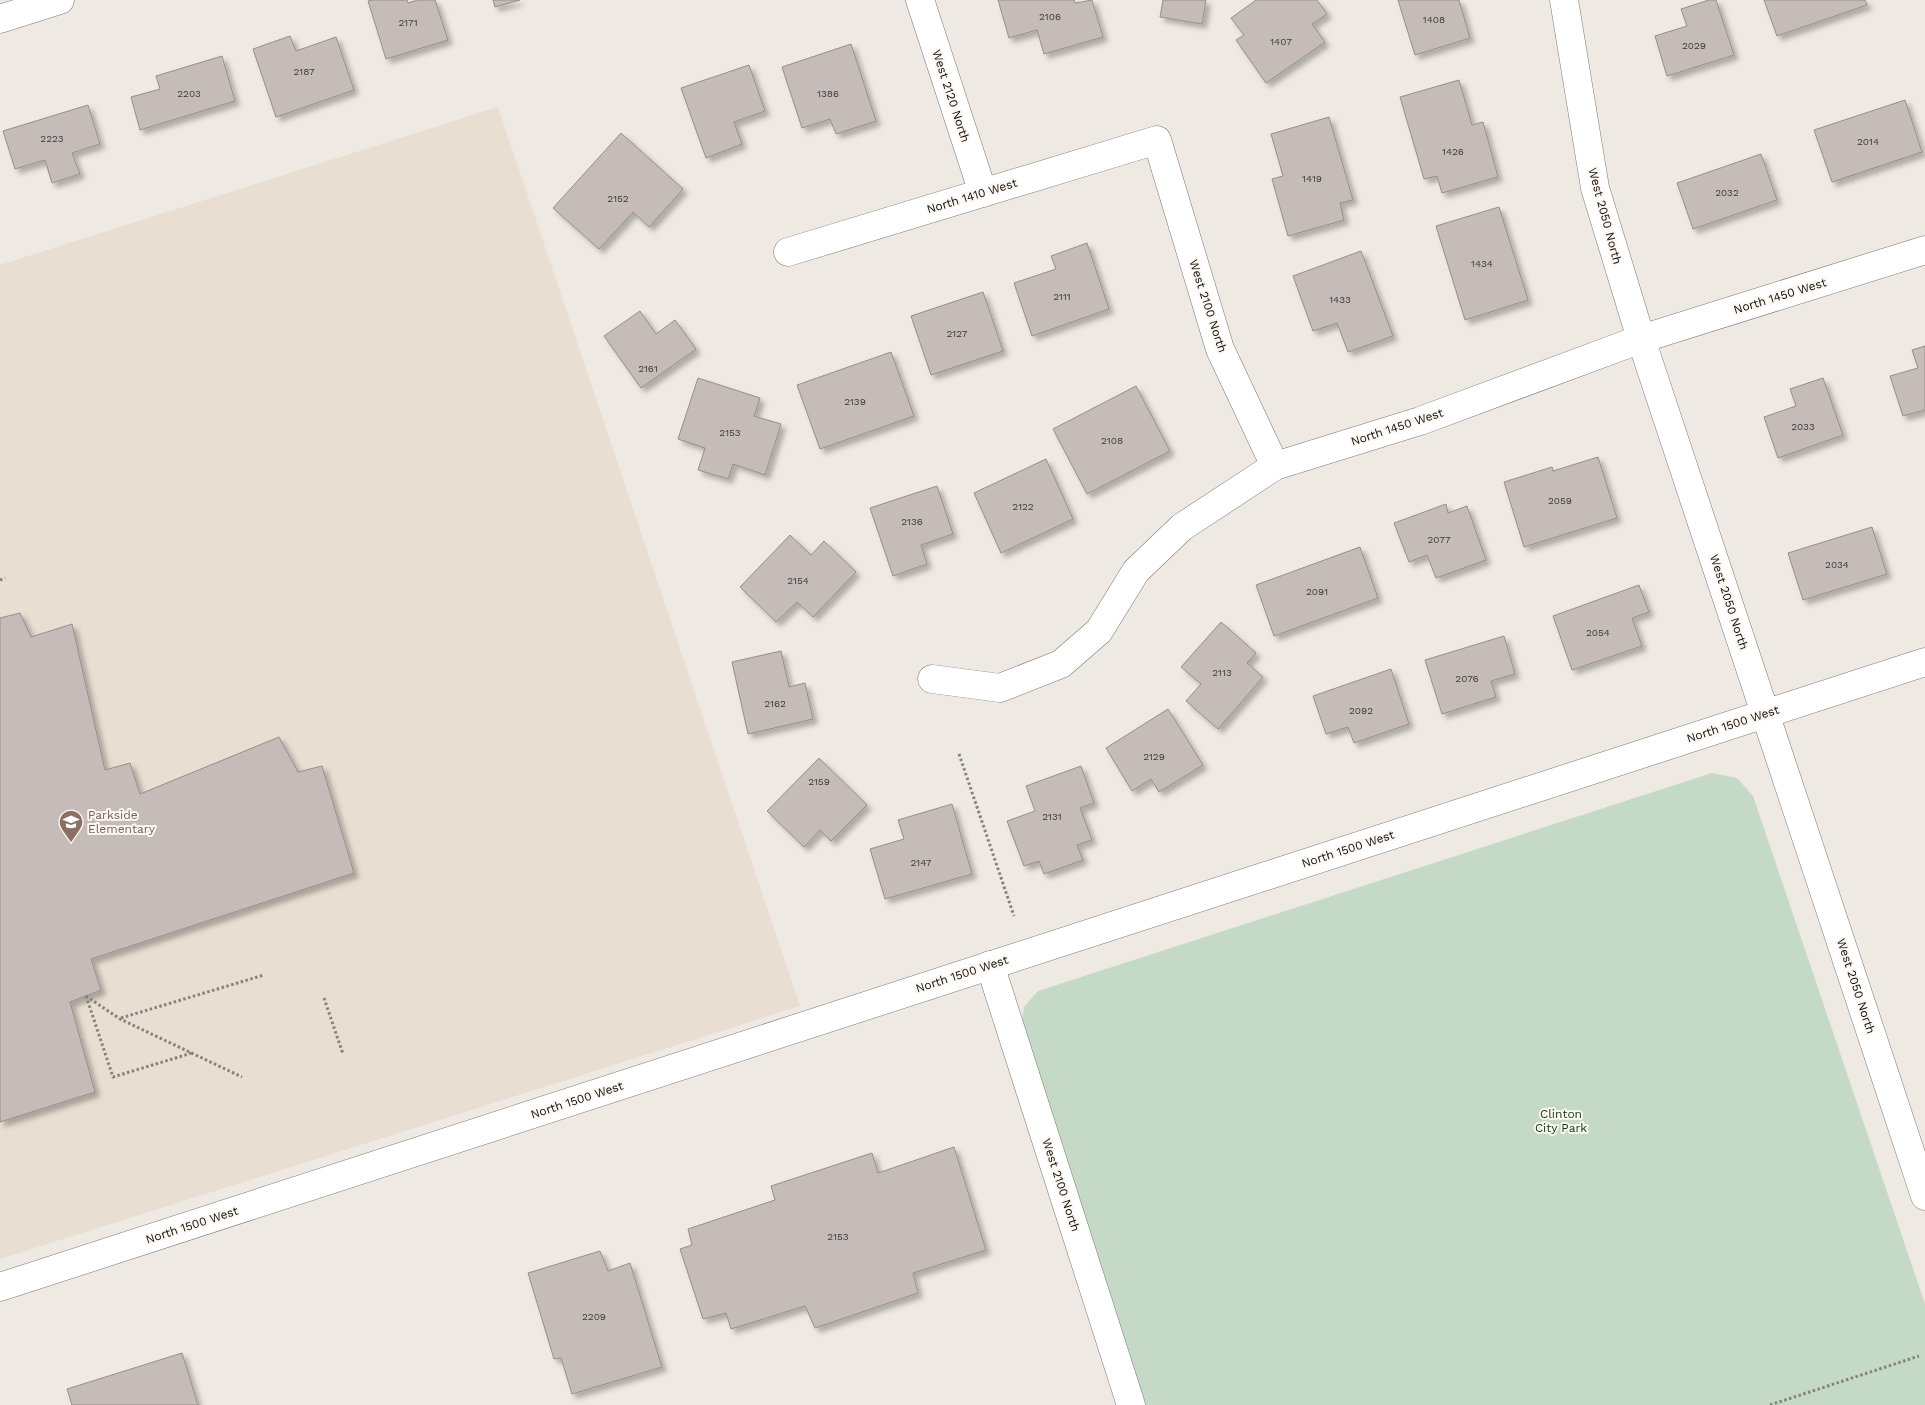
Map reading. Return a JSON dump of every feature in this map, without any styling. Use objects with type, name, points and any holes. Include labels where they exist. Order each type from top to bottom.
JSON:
[{"type":"street","points":[[0,19],[60,0]]},
{"type":"street","name":"West 2120 North","points":[[920,0],[982,193]]},
{"type":"street","name":"West 2050 North","points":[[1564,0],[1595,188],[1641,339],[1925,1196]]},
{"type":"street","name":"North 1410 West","points":[[788,252],[1156,140]]},
{"type":"street","name":"West 2100 North","points":[[1156,140],[1220,349],[1275,466]]},
{"type":"street","name":"North 1450 West","points":[[932,679],[1000,688],[1061,664],[1098,631],[1136,571],[1182,527],[1275,466],[1420,421],[1641,339],[1925,250]]},
{"type":"street","name":"North 1500 West","points":[[0,1288],[1925,662]]},
{"type":"street","name":"West 2100 North","points":[[990,965],[1131,1405]]},
{"type":"path","points":[[0,580],[6,578]]},
{"type":"path","points":[[959,754],[1014,916]]},
{"type":"path","points":[[120,1019],[264,975]]},
{"type":"path","points":[[192,1054],[113,1077],[86,996],[120,1019],[242,1077]]},
{"type":"path","points":[[324,998],[343,1054]]},
{"type":"path","points":[[1770,1405],[1919,1356]]},
{"type":"shaded area","points":[[498,107],[800,1006],[0,1259],[0,265]]},
{"type":"green space","name":"Clinton City Park","points":[[1712,773],[1737,778],[1753,796],[1925,1304],[1925,1405],[1142,1405],[1020,1032],[1024,1007],[1038,991]]},
{"type":"building","points":[[407,0],[408,3],[418,0],[435,0],[448,40],[386,59],[368,1]]},
{"type":"building","points":[[493,0],[520,0],[495,7]]},
{"type":"building","points":[[998,0],[1074,0],[1075,3],[1092,0],[1103,37],[1044,54],[1037,30],[1009,38]]},
{"type":"building","points":[[1163,0],[1206,0],[1202,24],[1160,17]]},
{"type":"building","points":[[1256,0],[1317,0],[1327,14],[1312,24],[1325,42],[1266,83],[1236,40],[1244,35],[1231,18]]},
{"type":"building","points":[[1398,0],[1459,0],[1470,38],[1415,55]]},
{"type":"building","points":[[1709,0],[1716,0],[1734,55],[1667,76],[1655,36],[1687,26],[1681,9]]},
{"type":"building","points":[[1764,0],[1865,0],[1867,5],[1777,36]]},
{"type":"building","points":[[290,36],[296,51],[336,37],[354,90],[276,117],[253,49]]},
{"type":"building","points":[[851,44],[876,121],[836,134],[830,119],[802,128],[782,67]]},
{"type":"building","points":[[222,56],[235,101],[140,130],[131,97],[160,89],[156,76]]},
{"type":"building","points":[[749,65],[765,111],[734,122],[742,144],[706,158],[681,88]]},
{"type":"building","points":[[1459,80],[1472,125],[1483,122],[1498,177],[1442,193],[1437,176],[1424,179],[1400,97]]},
{"type":"building","points":[[1905,100],[1922,152],[1832,182],[1814,130]]},
{"type":"building","points":[[88,105],[100,144],[72,153],[80,174],[52,183],[45,160],[15,169],[3,131]]},
{"type":"building","points":[[1329,117],[1353,200],[1340,203],[1344,220],[1288,236],[1272,179],[1283,176],[1271,134]]},
{"type":"building","points":[[621,133],[683,189],[649,227],[633,212],[599,249],[553,208]]},
{"type":"building","points":[[1761,154],[1777,200],[1693,229],[1677,183]]},
{"type":"building","points":[[1499,207],[1528,300],[1465,320],[1436,226]]},
{"type":"building","points":[[1087,243],[1109,309],[1032,336],[1014,283],[1056,269],[1051,256]]},
{"type":"building","points":[[1361,251],[1393,336],[1348,352],[1337,323],[1313,331],[1293,276]]},
{"type":"building","points":[[983,292],[1003,351],[931,375],[911,316]]},
{"type":"building","points":[[640,311],[656,334],[675,320],[696,349],[641,388],[604,336]]},
{"type":"building","points":[[1925,346],[1925,410],[1903,416],[1890,376],[1918,368],[1912,350]]},
{"type":"building","points":[[891,352],[914,416],[820,449],[797,385]]},
{"type":"building","points":[[698,378],[760,398],[754,416],[781,424],[765,475],[733,464],[728,479],[698,470],[705,448],[678,439]]},
{"type":"building","points":[[1823,378],[1843,435],[1778,458],[1764,417],[1796,406],[1790,389]]},
{"type":"building","points":[[1136,386],[1170,451],[1087,494],[1053,429]]},
{"type":"building","points":[[1598,457],[1617,518],[1524,547],[1504,482],[1552,467],[1553,471]]},
{"type":"building","points":[[1046,459],[1073,519],[1001,553],[974,493]]},
{"type":"building","points":[[937,486],[953,534],[921,545],[927,564],[893,576],[870,508]]},
{"type":"building","points":[[1446,504],[1448,513],[1467,506],[1486,560],[1436,578],[1427,555],[1409,562],[1394,523]]},
{"type":"building","points":[[1872,527],[1887,574],[1803,600],[1788,553]]},
{"type":"building","points":[[790,535],[811,555],[824,541],[856,572],[813,617],[797,602],[776,622],[740,587]]},
{"type":"building","points":[[1360,547],[1378,598],[1274,636],[1256,585]]},
{"type":"building","points":[[1639,585],[1649,612],[1632,618],[1642,646],[1572,670],[1553,616]]},
{"type":"building","points":[[20,613],[31,637],[72,624],[105,770],[130,763],[140,794],[279,737],[298,772],[322,766],[354,873],[91,959],[101,990],[70,1002],[95,1092],[0,1122],[0,618]]},
{"type":"building","points":[[1221,622],[1256,653],[1247,663],[1263,677],[1218,729],[1186,701],[1201,684],[1181,667]]},
{"type":"building","points":[[1504,636],[1515,674],[1491,681],[1496,697],[1442,714],[1425,660]]},
{"type":"building","points":[[781,651],[789,687],[805,683],[813,719],[748,734],[732,662]]},
{"type":"building","points":[[1391,669],[1409,724],[1354,743],[1348,727],[1326,734],[1313,696]]},
{"type":"building","points":[[1168,709],[1203,765],[1159,792],[1151,779],[1132,791],[1106,748]]},
{"type":"building","points":[[819,758],[867,805],[831,841],[820,830],[804,847],[767,811]]},
{"type":"building","points":[[1081,766],[1094,803],[1080,808],[1092,840],[1077,845],[1083,860],[1044,874],[1039,861],[1024,866],[1007,821],[1035,811],[1026,786]]},
{"type":"building","points":[[952,804],[972,874],[885,899],[870,849],[904,839],[898,820]]},
{"type":"building","points":[[954,1147],[986,1250],[913,1273],[918,1293],[815,1328],[805,1306],[731,1329],[726,1313],[703,1319],[680,1249],[692,1245],[688,1229],[775,1200],[771,1186],[872,1153],[878,1173]]},
{"type":"building","points":[[600,1251],[608,1271],[630,1263],[662,1367],[572,1394],[561,1358],[554,1359],[528,1273]]},
{"type":"building","points":[[182,1353],[198,1405],[72,1405],[67,1389]]},
{"type":"place","name":"Parkside Elementary","points":[[71,843]]}]
